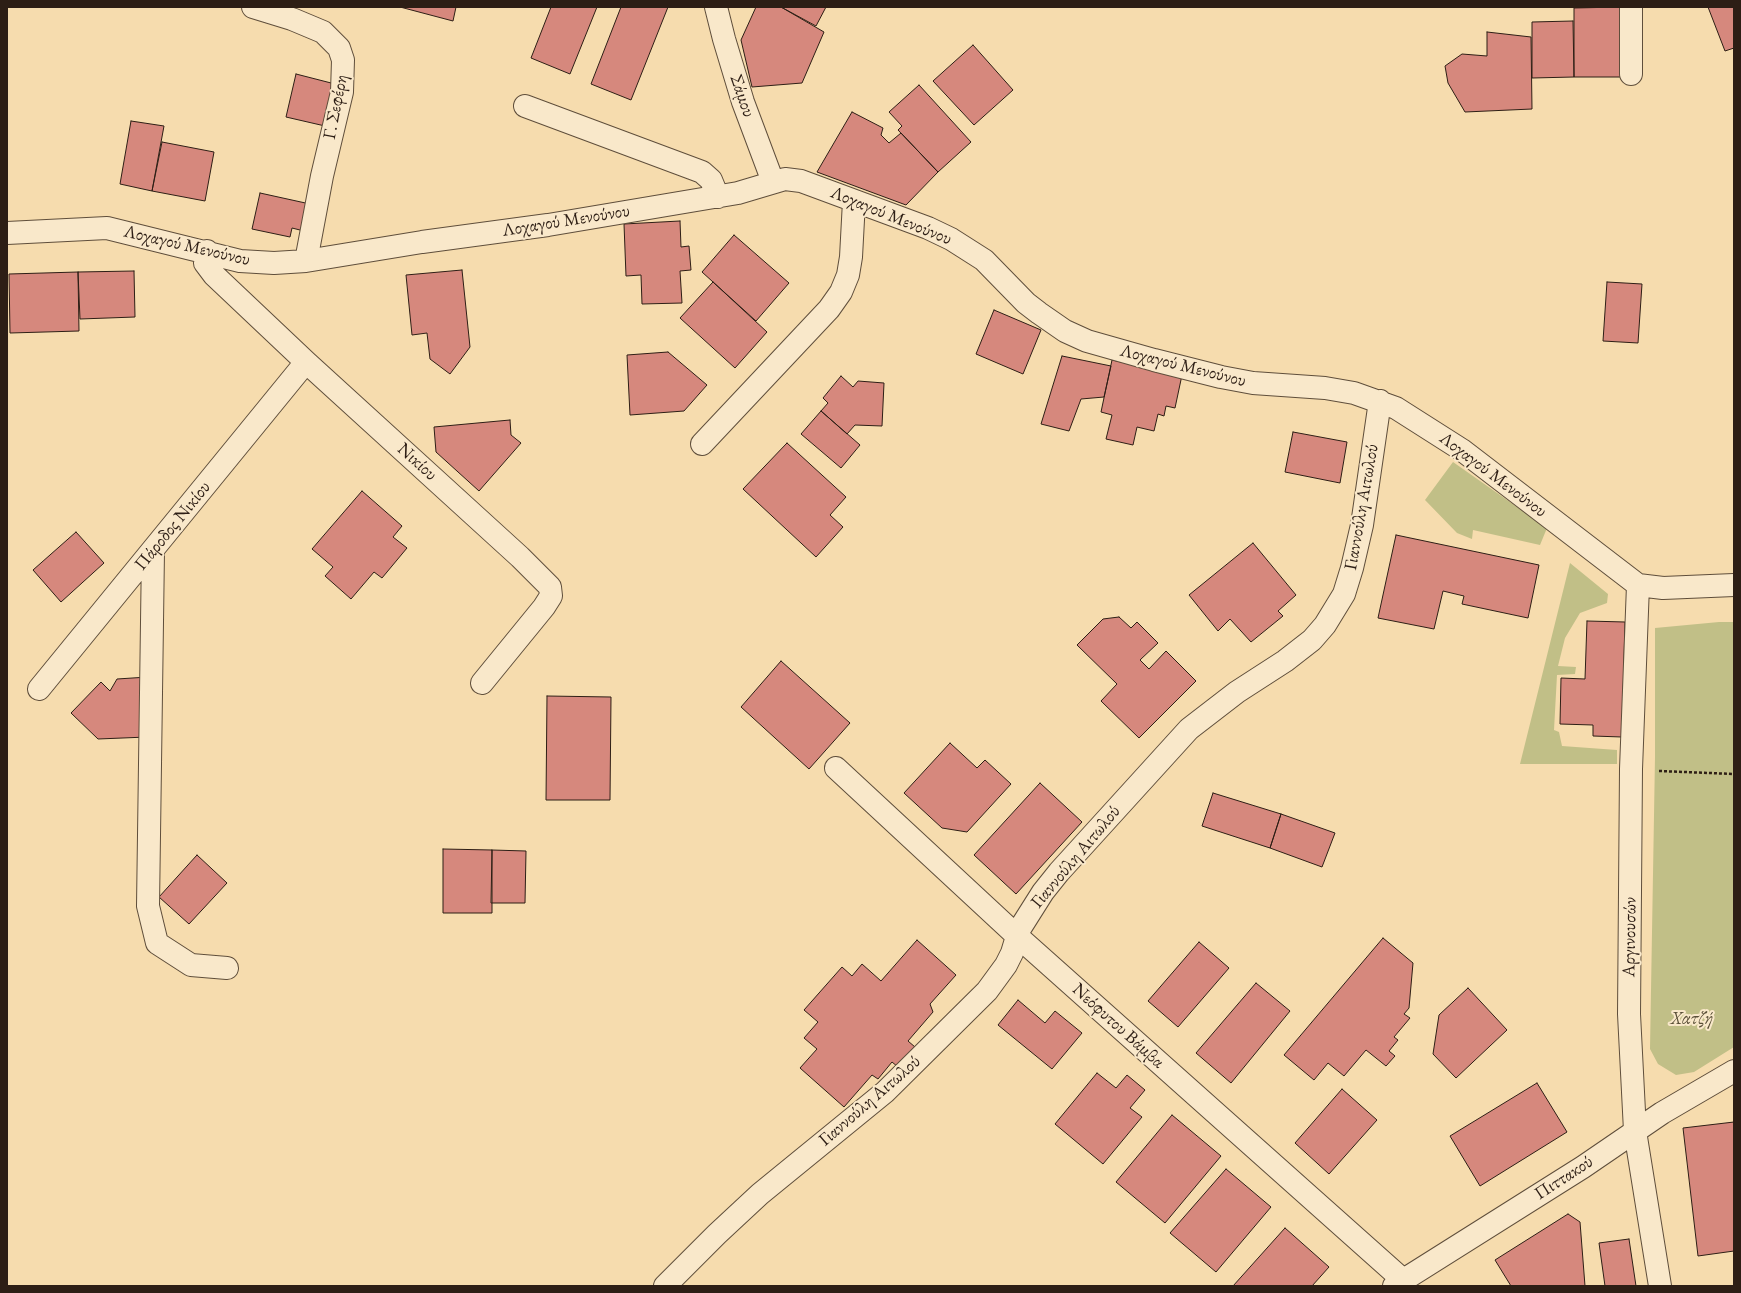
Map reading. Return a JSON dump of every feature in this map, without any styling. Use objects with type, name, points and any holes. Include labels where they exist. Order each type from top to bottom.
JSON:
[{"type":"street","name":"Γ. Σεφέρη","points":[[253,7],[292,19],[323,32],[339,48],[343,60],[342,92],[322,176],[306,261]]},
{"type":"street","name":"Σάμου","points":[[716,7],[743,102],[773,182]]},
{"type":"street","points":[[1631,7],[1631,74]]},
{"type":"street","points":[[525,106],[702,172],[711,180],[718,197]]},
{"type":"street","name":"Λοχαγού Μενούνου","points":[[7,233],[107,228],[250,262],[274,263],[306,261],[422,242],[548,225],[718,197],[788,179],[801,181],[928,228],[963,246],[984,260],[1026,303],[1065,331],[1082,339],[1154,360],[1253,383],[1325,388],[1354,393],[1380,401],[1410,416],[1462,450],[1638,585]]},
{"type":"street","points":[[702,444],[829,309],[841,292],[848,275],[851,257],[854,201]]},
{"type":"street","name":"Νικίου","points":[[207,251],[205,263],[209,270],[306,362],[514,551],[550,587],[552,596],[544,608],[482,683]]},
{"type":"street","name":"Πάροδος Νικίου","points":[[39,689],[306,362]]},
{"type":"street","name":"Γιαννούλη Αιτωλού","points":[[665,1286],[716,1234],[760,1194],[885,1092],[988,991],[1006,965],[1012,953],[1016,935],[1026,918],[1059,872],[1189,729],[1237,692],[1285,661],[1312,640],[1325,625],[1344,594],[1352,568],[1362,525],[1380,401]]},
{"type":"street","points":[[153,550],[148,906],[157,943],[191,965],[227,968]]},
{"type":"street","points":[[1638,585],[1663,588],[1734,584]]},
{"type":"street","name":"Αργινουσών","points":[[1638,585],[1631,769],[1629,1014],[1635,1131],[1660,1286]]},
{"type":"street","name":"Νεόφυτου Βάμβα","points":[[836,768],[1016,935],[1398,1283]]},
{"type":"street","name":"Πιττακού","points":[[1398,1283],[1583,1167],[1678,1103],[1734,1071]]},
{"type":"path","points":[[1631,769],[1734,774]]},
{"type":"green space","points":[[1453,462],[1547,528],[1540,545],[1473,530],[1472,539],[1457,533],[1425,500]]},
{"type":"green space","points":[[1570,563],[1608,594],[1607,603],[1580,613],[1565,638],[1558,666],[1576,667],[1575,674],[1557,675],[1554,730],[1559,732],[1562,746],[1617,750],[1617,764],[1520,764]]},
{"type":"green space","name":"Χατζή","points":[[1734,622],[1734,1047],[1694,1072],[1676,1075],[1658,1064],[1650,1049],[1655,757],[1655,628]]},
{"type":"building","points":[[400,7],[456,7],[453,21]]},
{"type":"building","points":[[551,7],[597,7],[570,74],[531,58]]},
{"type":"building","points":[[621,7],[668,7],[631,100],[591,84]]},
{"type":"building","points":[[756,7],[781,7],[824,32],[802,83],[752,87],[741,40]]},
{"type":"building","points":[[781,7],[826,7],[816,26]]},
{"type":"building","points":[[1620,7],[1622,77],[1574,77],[1574,8]]},
{"type":"building","points":[[1708,7],[1734,7],[1734,48],[1725,51]]},
{"type":"building","points":[[1573,21],[1574,77],[1532,78],[1532,22]]},
{"type":"building","points":[[1487,32],[1531,37],[1532,109],[1465,112],[1448,83],[1445,66],[1462,54],[1487,56]]},
{"type":"building","points":[[973,45],[1013,90],[974,125],[933,81]]},
{"type":"building","points":[[296,74],[335,84],[325,126],[286,117]]},
{"type":"building","points":[[919,85],[971,142],[938,172],[898,130],[902,126],[889,112]]},
{"type":"building","points":[[852,112],[883,128],[881,135],[889,143],[901,133],[938,172],[906,205],[817,172]]},
{"type":"building","points":[[131,121],[164,126],[152,191],[120,184]]},
{"type":"building","points":[[162,142],[214,152],[205,201],[152,191]]},
{"type":"building","points":[[260,193],[310,204],[304,231],[292,228],[290,237],[252,229]]},
{"type":"building","points":[[680,221],[681,247],[689,246],[691,270],[680,271],[682,303],[642,304],[641,275],[626,276],[624,224]]},
{"type":"building","points":[[734,235],[789,283],[756,321],[702,272]]},
{"type":"building","points":[[462,270],[470,347],[450,374],[430,359],[427,333],[412,335],[406,275]]},
{"type":"building","points":[[134,271],[135,317],[80,319],[78,272]]},
{"type":"building","points":[[78,272],[79,331],[10,333],[9,274]]},
{"type":"building","points":[[713,282],[767,332],[735,368],[680,318]]},
{"type":"building","points":[[1607,282],[1642,284],[1638,343],[1603,341]]},
{"type":"building","points":[[994,310],[1041,330],[1023,374],[976,354]]},
{"type":"building","points":[[668,352],[707,385],[684,411],[630,415],[627,355]]},
{"type":"building","points":[[1062,356],[1111,366],[1104,397],[1081,399],[1069,431],[1041,424]]},
{"type":"building","points":[[1112,360],[1182,375],[1175,408],[1166,406],[1164,416],[1158,414],[1154,431],[1137,427],[1133,445],[1106,439],[1112,415],[1101,412]]},
{"type":"building","points":[[841,376],[853,387],[858,381],[884,383],[882,426],[855,425],[847,434],[821,411],[828,403],[823,398]]},
{"type":"building","points":[[821,411],[860,445],[841,468],[801,434]]},
{"type":"building","points":[[510,420],[511,435],[521,443],[479,491],[436,452],[434,427]]},
{"type":"building","points":[[1293,432],[1347,442],[1340,483],[1285,472]]},
{"type":"building","points":[[787,443],[846,497],[830,515],[843,527],[816,557],[743,489]]},
{"type":"building","points":[[362,491],[402,526],[393,537],[407,548],[382,578],[374,572],[351,599],[325,576],[333,567],[312,549]]},
{"type":"building","points":[[76,532],[104,563],[61,602],[33,570]]},
{"type":"building","points":[[1396,535],[1539,565],[1528,618],[1462,604],[1464,596],[1443,591],[1434,629],[1378,618]]},
{"type":"building","points":[[1253,543],[1296,595],[1278,611],[1283,616],[1251,642],[1230,619],[1218,631],[1189,595]]},
{"type":"building","points":[[1119,617],[1131,628],[1137,622],[1158,643],[1140,660],[1149,669],[1166,651],[1196,681],[1139,738],[1101,701],[1117,684],[1077,645],[1103,619]]},
{"type":"building","points":[[1587,621],[1625,622],[1622,737],[1593,736],[1593,725],[1560,724],[1561,678],[1585,679]]},
{"type":"building","points":[[781,661],[850,723],[809,769],[741,707]]},
{"type":"building","points":[[148,677],[147,737],[98,739],[71,713],[101,682],[110,691],[117,679]]},
{"type":"building","points":[[547,696],[611,697],[610,800],[546,800]]},
{"type":"building","points":[[950,743],[977,768],[985,760],[1011,784],[967,832],[942,828],[904,793]]},
{"type":"building","points":[[1040,783],[1082,822],[1016,894],[974,855]]},
{"type":"building","points":[[1213,793],[1281,814],[1270,848],[1202,826]]},
{"type":"building","points":[[1281,814],[1335,833],[1322,867],[1270,848]]},
{"type":"building","points":[[443,849],[492,850],[492,913],[443,913]]},
{"type":"building","points":[[492,850],[526,851],[525,903],[491,903]]},
{"type":"building","points":[[197,855],[227,883],[189,924],[159,897]]},
{"type":"building","points":[[1383,938],[1413,963],[1409,1008],[1404,1014],[1410,1018],[1394,1037],[1398,1040],[1389,1051],[1395,1056],[1386,1066],[1366,1050],[1344,1076],[1328,1063],[1314,1080],[1284,1055]]},
{"type":"building","points":[[917,940],[956,975],[930,1004],[933,1012],[908,1041],[915,1047],[898,1067],[892,1062],[878,1079],[872,1075],[844,1107],[800,1068],[817,1049],[804,1038],[818,1022],[804,1010],[842,967],[852,976],[862,964],[881,981]]},
{"type":"building","points":[[1199,942],[1229,968],[1178,1027],[1148,1001]]},
{"type":"building","points":[[1256,983],[1290,1011],[1231,1083],[1196,1053]]},
{"type":"building","points":[[1468,988],[1507,1030],[1456,1078],[1433,1054],[1439,1015]]},
{"type":"building","points":[[1018,1000],[1045,1023],[1055,1011],[1082,1033],[1052,1069],[998,1025]]},
{"type":"building","points":[[1097,1073],[1116,1088],[1127,1075],[1145,1090],[1130,1108],[1142,1117],[1103,1164],[1055,1124]]},
{"type":"building","points":[[1537,1083],[1567,1132],[1480,1186],[1450,1136]]},
{"type":"building","points":[[1342,1089],[1377,1120],[1329,1174],[1295,1143]]},
{"type":"building","points":[[1172,1115],[1221,1156],[1165,1223],[1116,1182]]},
{"type":"building","points":[[1734,1122],[1734,1251],[1698,1256],[1683,1128]]},
{"type":"building","points":[[1226,1169],[1271,1207],[1216,1272],[1170,1233]]},
{"type":"building","points":[[1568,1214],[1580,1222],[1585,1286],[1511,1286],[1495,1260]]},
{"type":"building","points":[[1285,1228],[1329,1267],[1312,1286],[1233,1286]]},
{"type":"building","points":[[1629,1239],[1636,1286],[1605,1286],[1599,1243]]}]
